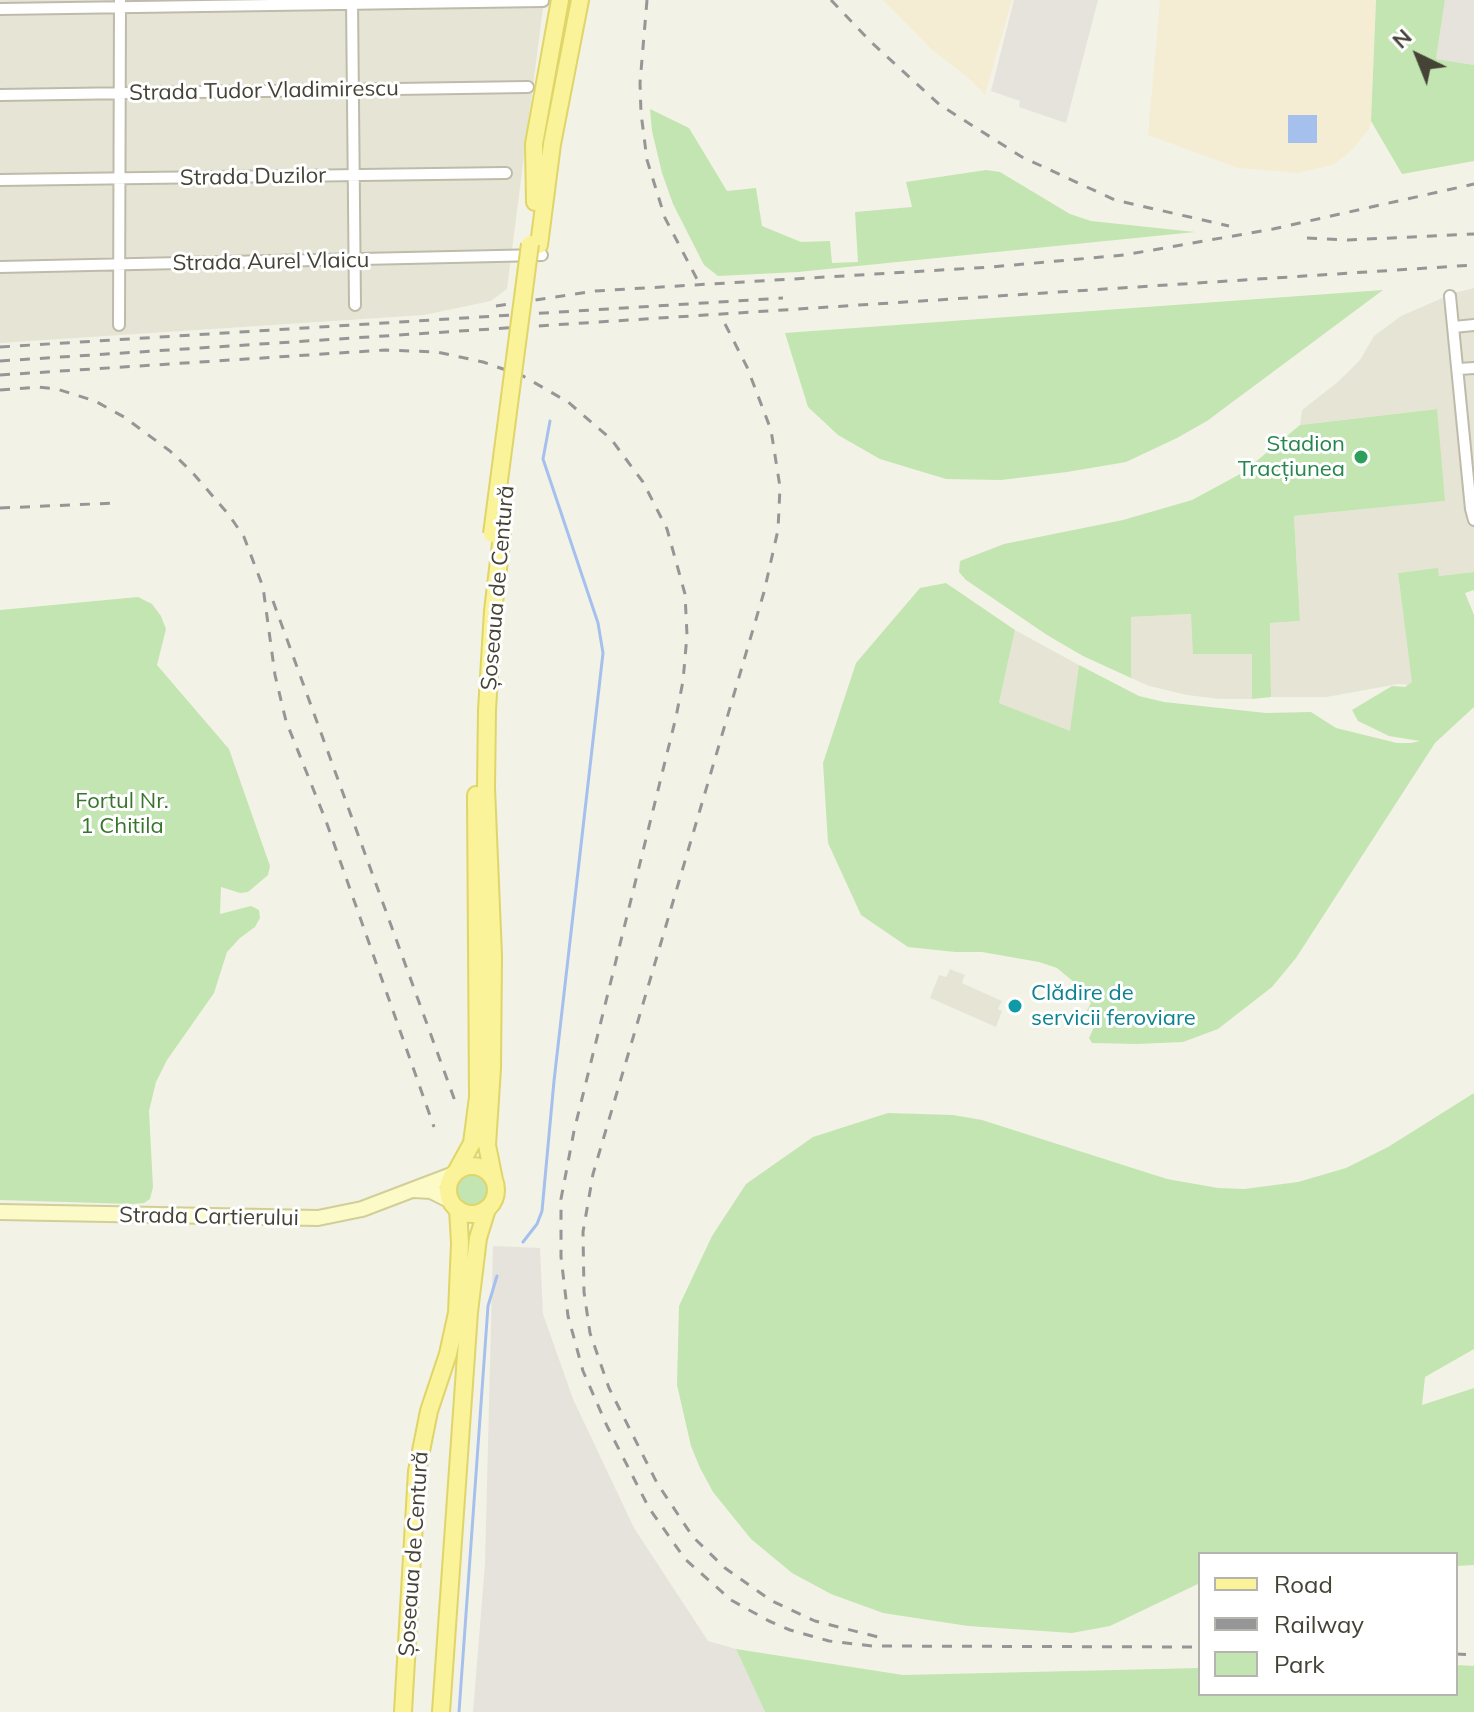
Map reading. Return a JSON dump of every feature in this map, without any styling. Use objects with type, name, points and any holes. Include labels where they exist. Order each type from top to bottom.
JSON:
[{"type":"main road","points":[[539,207],[534,144],[560,0]]},
{"type":"main road","name":"Șoseaua de Centură","points":[[403,1712],[417,1471],[429,1411],[448,1354],[457,1313],[460,1243],[454,1205],[448,1191],[470,1150],[478,1097],[477,697],[537,248],[539,207],[552,144],[570,0]]},
{"type":"main road","name":"Șoseaua de Centură","points":[[563,65],[580,0]]},
{"type":"main road","points":[[539,207],[561,158],[590,0]]},
{"type":"main road","name":"Șoseaua de Centură","points":[[441,1712],[469,1312],[478,1238],[487,1209],[496,1194],[487,1145],[492,1068],[493,956],[486,788],[497,534]]},
{"type":"main road","points":[[455,1173],[477,1166],[494,1180]]},
{"type":"main road","points":[[454,1205],[476,1214],[487,1209]]},
{"type":"street","points":[[0,9],[120,4],[543,1]]},
{"type":"street","points":[[352,2],[355,305]]},
{"type":"street","points":[[119,325],[120,4]]},
{"type":"street","name":"Strada Tudor Vladimirescu","points":[[0,95],[528,87]]},
{"type":"street","name":"Strada Duzilor","points":[[0,180],[506,173]]},
{"type":"street","name":"Strada Aurel Vlaicu","points":[[0,267],[355,261],[537,248]]},
{"type":"street","points":[[1450,296],[1459,369],[1469,415],[1471,509],[1474,520]]},
{"type":"street","points":[[1454,327],[1474,325]]},
{"type":"street","points":[[1459,369],[1474,368]]},
{"type":"street","name":"Strada Cartierului","points":[[0,1212],[318,1218],[362,1209],[455,1173]]},
{"type":"street","points":[[414,1190],[431,1191],[454,1205]]},
{"type":"shaded area","points":[[0,0],[544,0],[507,289],[491,301],[424,315],[0,343]]},
{"type":"shaded area","points":[[883,0],[1012,0],[985,95],[931,49]]},
{"type":"shaded area","points":[[1014,0],[1098,0],[1066,123],[1019,107],[1020,101],[991,91]]},
{"type":"shaded area","points":[[1160,0],[1376,0],[1369,129],[1352,150],[1333,165],[1297,173],[1238,168],[1148,135]]},
{"type":"shaded area","points":[[1445,0],[1474,0],[1474,65],[1436,59]]},
{"type":"shaded area","points":[[1474,288],[1474,572],[1439,576],[1438,569],[1398,573],[1413,682],[1410,685],[1398,684],[1327,697],[1271,697],[1270,623],[1300,621],[1294,516],[1444,501],[1436,409],[1300,425],[1302,410],[1339,381],[1360,360],[1374,336],[1401,316],[1454,293]]},
{"type":"shaded area","points":[[1191,614],[1253,654],[1252,699],[1187,695],[1149,686],[1131,678],[1131,617]]},
{"type":"shaded area","points":[[1015,630],[1079,665],[1071,732],[999,703]]},
{"type":"shaded area","points":[[950,969],[965,975],[962,983],[1002,1001],[996,1027],[930,998],[939,975],[946,977]]},
{"type":"shaded area","points":[[493,1246],[540,1248],[543,1314],[573,1399],[634,1528],[708,1641],[736,1649],[765,1712],[473,1712],[485,1564]]},
{"type":"green space","points":[[1376,0],[1445,0],[1436,59],[1474,65],[1474,161],[1402,174],[1371,121]]},
{"type":"green space","points":[[650,109],[689,128],[727,191],[756,188],[762,226],[801,242],[830,241],[832,263],[858,262],[855,212],[912,207],[906,182],[986,170],[1000,172],[1070,214],[1091,221],[1195,232],[798,272],[718,276],[704,265],[673,204],[662,173]]},
{"type":"green space","points":[[1383,290],[1207,421],[1177,438],[1126,462],[1001,480],[946,479],[880,459],[838,435],[808,407],[785,333]]},
{"type":"green space","points":[[1437,409],[1445,501],[1294,516],[1300,621],[1270,623],[1271,697],[1252,699],[1252,654],[1193,654],[1191,614],[1131,617],[1131,678],[1047,635],[966,580],[959,572],[960,561],[1004,544],[1123,520],[1192,500],[1242,473],[1300,425]]},
{"type":"green space","points":[[1438,568],[1439,576],[1474,572],[1474,590],[1465,593],[1474,615],[1474,707],[1435,743],[1296,958],[1272,987],[1218,1029],[1183,1042],[1092,1043],[1089,1038],[1094,1021],[1085,1014],[1091,1003],[1075,983],[1057,968],[982,952],[908,947],[861,915],[828,843],[823,763],[856,663],[920,588],[946,583],[1015,630],[999,703],[1070,731],[1079,665],[1139,696],[1164,702],[1266,713],[1311,712],[1336,728],[1397,743],[1411,743],[1420,741],[1389,736],[1358,721],[1352,710],[1392,686],[1405,687],[1412,682],[1398,573]]},
{"type":"green space","name":"Fortul Nr. 1 Chitila","points":[[138,597],[152,604],[166,629],[157,665],[229,749],[270,866],[268,875],[248,892],[240,893],[221,887],[220,914],[251,906],[259,910],[260,918],[255,927],[227,952],[214,993],[167,1060],[156,1082],[149,1111],[153,1187],[150,1199],[133,1204],[0,1200],[0,610]]},
{"type":"green space","points":[[1474,1093],[1474,1349],[1425,1377],[1422,1405],[1474,1388],[1474,1565],[1458,1566],[1458,1552],[1198,1552],[1198,1584],[1110,1626],[1072,1633],[968,1626],[883,1613],[831,1594],[792,1573],[751,1539],[713,1492],[700,1468],[691,1446],[677,1385],[679,1306],[712,1236],[746,1184],[813,1137],[888,1113],[953,1115],[982,1120],[1167,1179],[1244,1189],[1298,1182],[1346,1168],[1388,1147]]},
{"type":"green space","points":[[473,1173],[485,1177],[489,1189],[485,1201],[473,1205],[461,1201],[457,1189],[461,1177]]},
{"type":"green space","points":[[736,1649],[903,1675],[1198,1668],[1198,1696],[1458,1696],[1458,1665],[1474,1666],[1474,1712],[765,1712]]},
{"type":"water","points":[[1288,115],[1317,115],[1317,143],[1288,143]]},
{"type":"waterway","points":[[523,1242],[537,1224],[542,1211],[603,653],[598,623],[543,459],[550,421]]},
{"type":"waterway","points":[[459,1712],[488,1306],[497,1276]]},
{"type":"railway","points":[[647,0],[640,83],[647,160],[665,218],[698,281]]},
{"type":"railway","points":[[831,0],[871,42],[940,105],[1022,157],[1115,200],[1229,226]]},
{"type":"railway","points":[[496,306],[595,291],[991,267],[1124,255],[1273,229],[1474,184]]},
{"type":"railway","points":[[1307,238],[1348,240],[1474,234]]},
{"type":"railway","points":[[0,361],[1474,265]]},
{"type":"railway","points":[[0,347],[783,298]]},
{"type":"railway","points":[[725,324],[747,367],[771,430],[780,487],[778,530],[764,592],[593,1174],[583,1232],[584,1292],[590,1333],[609,1388],[657,1483],[693,1537],[725,1568],[772,1601],[815,1621],[878,1637]]},
{"type":"railway","points":[[0,375],[385,350],[437,352],[483,362],[523,376],[568,402],[611,439],[643,482],[667,529],[685,594],[687,635],[676,717],[574,1131],[561,1199],[561,1257],[568,1316],[583,1371],[607,1426],[649,1508],[685,1559],[731,1600],[790,1630],[829,1641],[872,1646],[1198,1647]]},
{"type":"railway","points":[[0,390],[57,389],[95,401],[124,417],[170,451],[192,472],[244,537],[263,587],[275,675],[286,721],[326,821],[434,1127]]},
{"type":"railway","points":[[0,508],[116,503]]},
{"type":"railway","points":[[273,601],[455,1101]]},
{"type":"railway","points":[[1458,1654],[1474,1655]]},
{"type":"place","name":"Stadion Tracțiunea","points":[[1361,457]]},
{"type":"place","name":"Clădire de servicii feroviare","points":[[1015,1006]]}]
